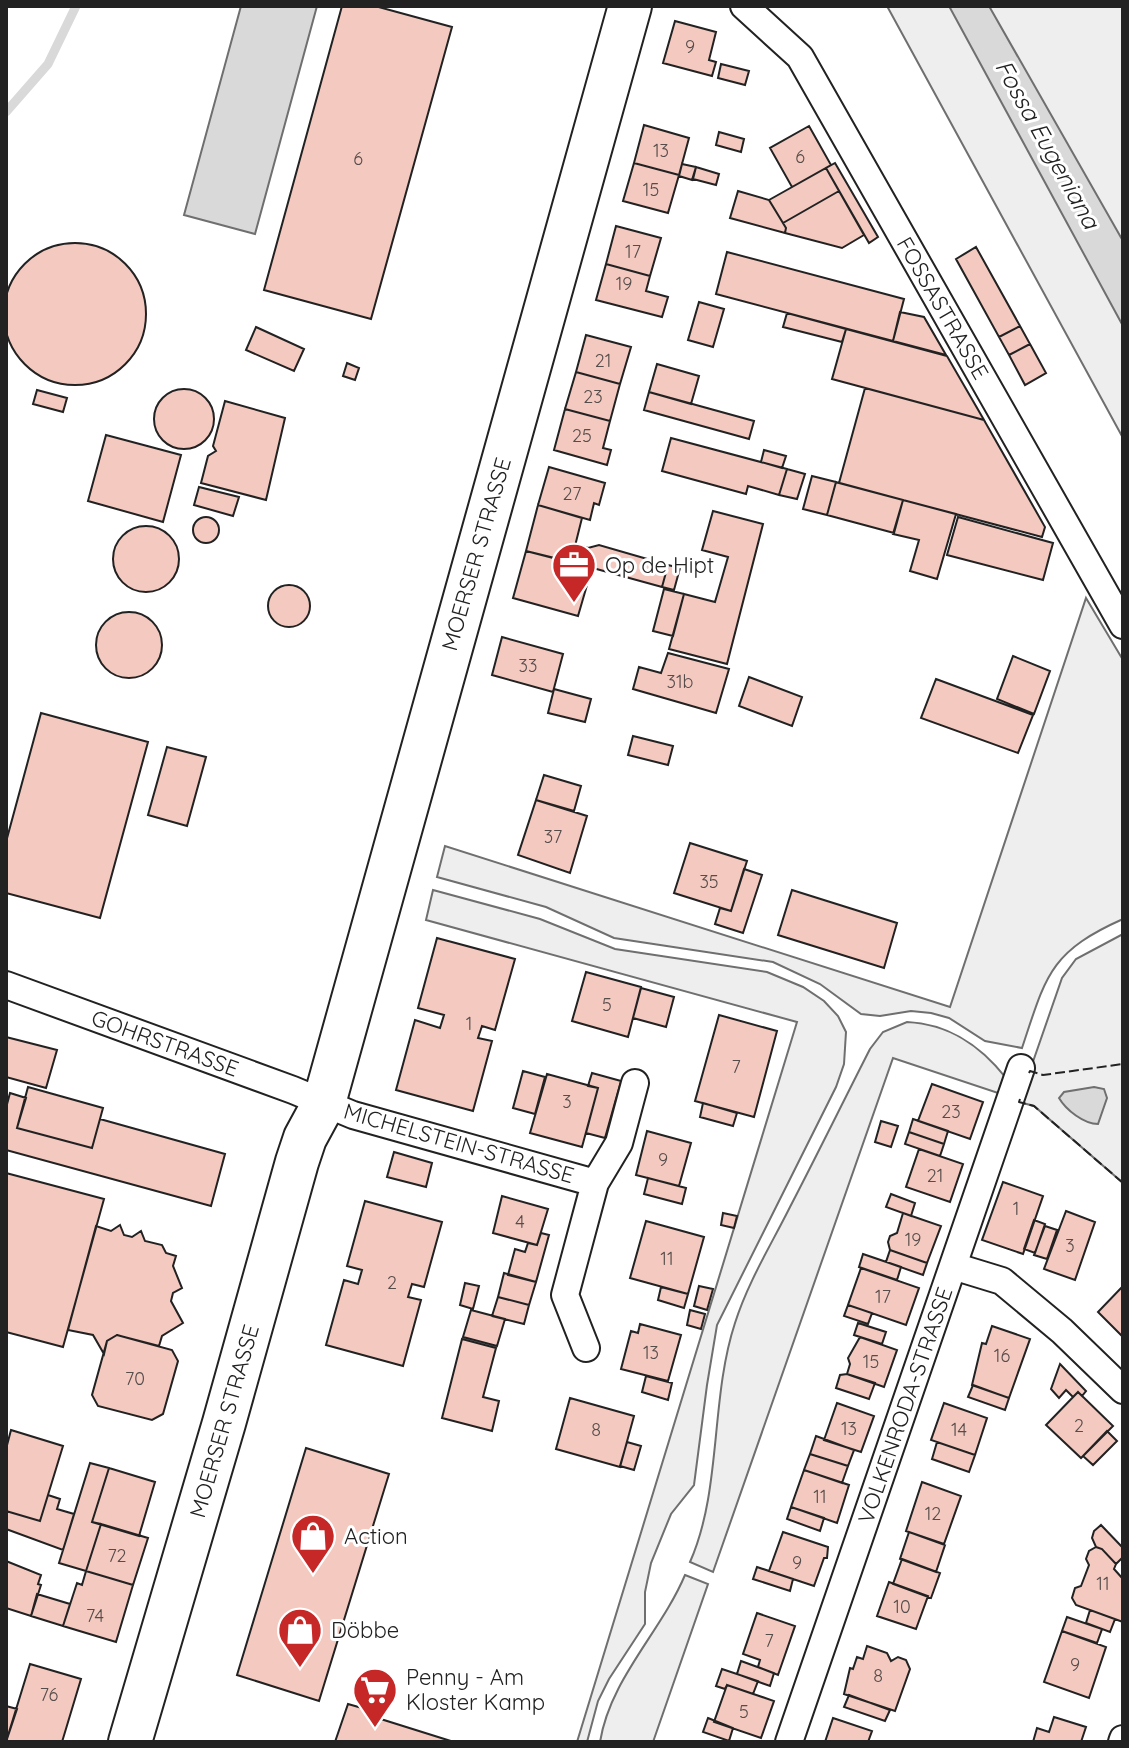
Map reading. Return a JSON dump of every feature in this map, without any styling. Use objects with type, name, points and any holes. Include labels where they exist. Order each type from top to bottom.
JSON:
[{"type":"main road","name":"MOERSER STRASSE","points":[[130,1742],[297,1162],[305,1138],[324,1103],[630,6]]},
{"type":"main road","name":"MOERSER STRASSE","points":[[157,1742],[322,1168],[324,1103]]},
{"type":"street","name":"FOSSASTRASSE","points":[[744,6],[800,57],[1123,625]]},
{"type":"street","name":"GOHRSTRASSE","points":[[6,985],[324,1103]]},
{"type":"street","name":"VOLKENRODA-STRASSE","points":[[789,1742],[1021,1068]]},
{"type":"street","name":"MICHELSTEIN-STRASSE","points":[[586,1348],[565,1295],[595,1183],[619,1143],[635,1083]]},
{"type":"street","name":"MICHELSTEIN-STRASSE","points":[[324,1103],[353,1115],[595,1183]]},
{"type":"street","points":[[953,1266],[1002,1281],[1062,1331],[1123,1390]]},
{"type":"shaded area","points":[[887,6],[1123,6],[1123,438]]},
{"type":"shaded area","points":[[1086,598],[1123,660],[1123,919],[1079,943],[1054,969],[1045,984],[1022,1048],[985,1041],[949,1018],[931,1013],[861,1014],[820,984],[773,962],[614,938],[546,907],[437,877],[445,846],[950,1007]]},
{"type":"shaded area","points":[[433,890],[540,919],[615,949],[767,972],[803,987],[824,1001],[838,1016],[846,1032],[844,1064],[836,1087],[717,1325],[694,1485],[671,1514],[651,1563],[645,1592],[645,1624],[598,1701],[587,1742],[577,1742],[797,1022],[426,920]]},
{"type":"shaded area","points":[[1123,934],[1123,1183],[1034,1106],[1019,1102],[1062,978],[1076,959]]},
{"type":"shaded area","points":[[907,1022],[937,1027],[974,1046],[1006,1078],[1001,1094],[893,1058],[713,1572],[690,1562],[707,1505],[727,1352],[740,1308],[870,1049],[883,1032]]},
{"type":"shaded area","points":[[685,1575],[708,1584],[653,1742],[600,1742],[614,1697]]},
{"type":"water","points":[[241,6],[317,6],[255,234],[184,215]]},
{"type":"water","name":"Fossa Eugeniana","points":[[949,6],[989,6],[1123,241],[1123,326]]},
{"type":"water","points":[[1094,1087],[1104,1089],[1107,1098],[1098,1124],[1076,1116],[1059,1098],[1064,1092]]},
{"type":"building","points":[[342,6],[375,6],[452,27],[371,319],[264,290]]},
{"type":"building","points":[[675,21],[716,32],[709,60],[716,62],[712,76],[663,63]]},
{"type":"building","points":[[721,64],[749,71],[745,85],[718,78]]},
{"type":"building","points":[[644,125],[689,138],[679,175],[634,163]]},
{"type":"building","points":[[809,126],[831,165],[792,187],[770,148]]},
{"type":"building","points":[[719,132],[744,139],[741,152],[716,145]]},
{"type":"building","points":[[634,163],[679,175],[668,213],[623,201]]},
{"type":"building","points":[[835,163],[878,237],[869,243],[826,168]]},
{"type":"building","points":[[682,164],[696,167],[692,180],[679,176]]},
{"type":"building","points":[[696,167],[719,174],[716,185],[693,179]]},
{"type":"building","points":[[826,168],[839,191],[783,223],[769,200]]},
{"type":"building","points":[[738,191],[769,200],[786,228],[785,233],[730,218]]},
{"type":"building","points":[[839,191],[864,235],[842,248],[785,233],[783,223]]},
{"type":"building","points":[[616,226],[661,238],[650,276],[606,264]]},
{"type":"building","points":[[75,243],[102,248],[125,264],[141,287],[146,314],[141,341],[125,364],[102,380],[75,385],[48,380],[25,364],[9,341],[4,314],[9,287],[25,264],[48,248]]},
{"type":"building","points":[[976,247],[1020,326],[999,337],[956,259]]},
{"type":"building","points":[[727,252],[904,299],[893,341],[716,294]]},
{"type":"building","points":[[606,264],[650,276],[646,291],[668,297],[662,317],[596,300]]},
{"type":"building","points":[[699,302],[724,309],[713,347],[688,340]]},
{"type":"building","points":[[900,312],[924,317],[946,355],[893,341]]},
{"type":"building","points":[[787,313],[846,329],[842,342],[783,327]]},
{"type":"building","points":[[1020,326],[1030,344],[1009,355],[999,337]]},
{"type":"building","points":[[256,327],[304,349],[294,371],[246,350]]},
{"type":"building","points":[[846,329],[947,356],[984,420],[832,379]]},
{"type":"building","points":[[586,335],[631,347],[620,384],[576,372]]},
{"type":"building","points":[[1030,344],[1046,373],[1025,385],[1009,355]]},
{"type":"building","points":[[347,363],[359,368],[355,380],[343,376]]},
{"type":"building","points":[[657,364],[699,376],[691,404],[649,392]]},
{"type":"building","points":[[576,372],[620,384],[610,421],[565,409]]},
{"type":"building","points":[[865,388],[984,420],[1045,527],[1042,537],[839,483]]},
{"type":"building","points":[[184,389],[205,398],[214,419],[205,440],[184,449],[163,440],[154,419],[163,398]]},
{"type":"building","points":[[37,390],[67,398],[63,412],[33,404]]},
{"type":"building","points":[[649,392],[754,421],[749,439],[644,410]]},
{"type":"building","points":[[225,401],[285,418],[266,500],[201,483],[208,456],[216,451],[213,446]]},
{"type":"building","points":[[565,409],[610,421],[603,448],[611,450],[607,465],[554,450]]},
{"type":"building","points":[[106,435],[181,455],[163,522],[88,501]]},
{"type":"building","points":[[671,438],[787,469],[779,495],[748,486],[746,494],[662,471]]},
{"type":"building","points":[[764,450],[786,456],[782,468],[761,462]]},
{"type":"building","points":[[549,467],[605,483],[599,505],[594,503],[590,520],[538,505]]},
{"type":"building","points":[[787,469],[805,474],[797,499],[779,495]]},
{"type":"building","points":[[812,476],[836,482],[827,515],[803,509]]},
{"type":"building","points":[[836,482],[903,500],[894,533],[827,515]]},
{"type":"building","points":[[199,487],[239,497],[233,516],[194,505]]},
{"type":"building","points":[[903,500],[956,514],[937,579],[910,571],[919,540],[893,534]]},
{"type":"building","points":[[538,505],[582,518],[571,562],[526,551]]},
{"type":"building","points":[[713,511],[763,524],[727,664],[669,649],[684,594],[715,602],[728,557],[702,550]]},
{"type":"building","points":[[206,517],[215,521],[219,530],[215,539],[206,543],[197,539],[193,530],[197,521]]},
{"type":"building","points":[[958,517],[1053,543],[1043,580],[947,555]]},
{"type":"building","points":[[146,526],[159,529],[169,536],[176,546],[179,559],[176,572],[169,582],[159,589],[146,592],[133,589],[123,582],[116,572],[113,559],[116,546],[123,536],[133,529]]},
{"type":"building","points":[[576,544],[588,548],[599,545],[668,565],[662,587],[571,562]]},
{"type":"building","points":[[526,551],[592,568],[578,616],[513,598]]},
{"type":"building","points":[[668,565],[680,568],[674,590],[662,587]]},
{"type":"building","points":[[289,585],[304,591],[310,606],[304,621],[289,627],[274,621],[268,606],[274,591]]},
{"type":"building","points":[[664,589],[684,594],[673,636],[653,631]]},
{"type":"building","points":[[129,612],[142,615],[152,622],[159,632],[162,645],[159,658],[152,668],[142,675],[129,678],[116,675],[106,668],[99,658],[96,645],[99,632],[106,622],[116,615]]},
{"type":"building","points":[[502,637],[563,654],[553,692],[492,675]]},
{"type":"building","points":[[668,653],[729,669],[716,713],[633,689],[639,667],[661,673]]},
{"type":"building","points":[[1013,656],[1050,671],[1034,714],[997,699]]},
{"type":"building","points":[[749,677],[802,697],[792,726],[739,706]]},
{"type":"building","points":[[936,679],[1033,715],[1018,753],[921,718]]},
{"type":"building","points":[[554,689],[591,699],[585,722],[548,713]]},
{"type":"building","points":[[41,713],[148,742],[100,918],[6,893],[6,842]]},
{"type":"building","points":[[633,736],[673,746],[668,765],[628,755]]},
{"type":"building","points":[[167,747],[206,757],[187,826],[148,815]]},
{"type":"building","points":[[544,775],[581,786],[574,811],[536,800]]},
{"type":"building","points":[[536,800],[587,816],[570,873],[518,855]]},
{"type":"building","points":[[690,843],[747,861],[731,911],[674,893]]},
{"type":"building","points":[[744,869],[762,875],[743,933],[715,924],[720,908],[731,911]]},
{"type":"building","points":[[792,890],[897,923],[884,968],[778,935]]},
{"type":"building","points":[[437,938],[515,959],[495,1030],[482,1026],[478,1038],[492,1041],[473,1111],[396,1090],[415,1020],[440,1028],[444,1015],[418,1008]]},
{"type":"building","points":[[586,972],[641,987],[628,1037],[572,1021]]},
{"type":"building","points":[[641,988],[674,997],[666,1027],[633,1018]]},
{"type":"building","points":[[719,1015],[777,1031],[754,1117],[695,1101]]},
{"type":"building","points":[[6,1037],[57,1050],[46,1088],[6,1077]]},
{"type":"building","points":[[523,1071],[545,1077],[535,1114],[513,1108]]},
{"type":"building","points":[[592,1073],[621,1081],[605,1138],[586,1133],[598,1088],[588,1086]]},
{"type":"building","points":[[547,1074],[598,1088],[582,1147],[530,1133]]},
{"type":"building","points":[[932,1084],[983,1102],[970,1139],[918,1121]]},
{"type":"building","points":[[28,1087],[103,1108],[92,1148],[17,1128]]},
{"type":"building","points":[[10,1093],[26,1098],[17,1128],[92,1148],[100,1119],[225,1154],[211,1206],[6,1150],[6,1108]]},
{"type":"building","points":[[703,1103],[737,1113],[733,1126],[700,1117]]},
{"type":"building","points":[[913,1119],[948,1131],[944,1144],[909,1132]]},
{"type":"building","points":[[881,1121],[898,1126],[891,1147],[875,1142]]},
{"type":"building","points":[[647,1131],[691,1143],[679,1186],[636,1175]]},
{"type":"building","points":[[909,1132],[944,1144],[940,1156],[905,1144]]},
{"type":"building","points":[[919,1149],[963,1164],[950,1202],[906,1187]]},
{"type":"building","points":[[394,1152],[432,1163],[426,1187],[387,1177]]},
{"type":"building","points":[[6,1173],[104,1199],[63,1347],[6,1332]]},
{"type":"building","points":[[648,1178],[686,1188],[682,1204],[644,1194]]},
{"type":"building","points":[[1003,1182],[1043,1196],[1023,1254],[982,1240]]},
{"type":"building","points":[[891,1194],[915,1203],[911,1216],[886,1207]]},
{"type":"building","points":[[502,1196],[548,1209],[537,1245],[493,1233]]},
{"type":"building","points":[[365,1201],[442,1222],[424,1287],[412,1284],[408,1297],[421,1300],[403,1366],[326,1345],[344,1280],[358,1284],[362,1270],[347,1266]]},
{"type":"building","points":[[1066,1211],[1095,1222],[1075,1280],[1044,1269]]},
{"type":"building","points":[[723,1213],[737,1216],[734,1228],[721,1225]]},
{"type":"building","points":[[903,1213],[941,1226],[927,1263],[890,1250],[890,1236],[897,1233]]},
{"type":"building","points":[[1034,1220],[1045,1224],[1035,1253],[1024,1249]]},
{"type":"building","points":[[646,1221],[704,1237],[688,1294],[630,1278]]},
{"type":"building","points":[[120,1225],[124,1235],[132,1237],[141,1231],[145,1241],[162,1245],[166,1253],[176,1256],[173,1266],[182,1288],[173,1293],[171,1301],[183,1323],[162,1336],[159,1346],[117,1335],[107,1341],[104,1354],[93,1335],[68,1330],[96,1226],[111,1231]]},
{"type":"building","points":[[1045,1226],[1057,1230],[1047,1259],[1034,1255]]},
{"type":"building","points":[[541,1233],[549,1235],[536,1282],[508,1275],[515,1249],[525,1252],[528,1243],[537,1245]]},
{"type":"building","points":[[890,1250],[927,1263],[923,1275],[886,1262]]},
{"type":"building","points":[[863,1254],[901,1267],[897,1280],[859,1267]]},
{"type":"building","points":[[861,1268],[919,1288],[906,1325],[848,1305]]},
{"type":"building","points":[[504,1273],[536,1282],[529,1305],[498,1297]]},
{"type":"building","points":[[465,1283],[479,1286],[473,1309],[460,1305]]},
{"type":"building","points":[[699,1286],[713,1289],[707,1310],[694,1306]]},
{"type":"building","points":[[1123,1286],[1123,1337],[1098,1312]]},
{"type":"building","points":[[661,1287],[688,1294],[684,1308],[658,1300]]},
{"type":"building","points":[[498,1297],[529,1305],[524,1324],[492,1316]]},
{"type":"building","points":[[848,1305],[872,1313],[868,1324],[844,1316]]},
{"type":"building","points":[[471,1310],[505,1319],[497,1346],[463,1337]]},
{"type":"building","points":[[690,1310],[705,1314],[701,1329],[687,1325]]},
{"type":"building","points":[[858,1323],[886,1332],[882,1344],[854,1335]]},
{"type":"building","points":[[640,1324],[681,1335],[668,1381],[621,1369],[631,1331],[638,1333]]},
{"type":"building","points":[[992,1326],[1030,1339],[1009,1398],[972,1385],[982,1343],[986,1344]]},
{"type":"building","points":[[117,1335],[172,1350],[178,1361],[163,1414],[152,1420],[98,1406],[92,1395],[107,1341]]},
{"type":"building","points":[[860,1337],[897,1350],[884,1387],[847,1374],[848,1358]]},
{"type":"building","points":[[462,1339],[496,1348],[483,1397],[499,1401],[492,1431],[442,1418]]},
{"type":"building","points":[[1060,1364],[1086,1391],[1082,1396],[1078,1392],[1073,1397],[1066,1390],[1059,1398],[1051,1389]]},
{"type":"building","points":[[847,1374],[875,1383],[869,1399],[836,1388],[840,1375]]},
{"type":"building","points":[[646,1376],[672,1383],[668,1400],[642,1392]]},
{"type":"building","points":[[973,1385],[1009,1398],[1005,1410],[968,1397]]},
{"type":"building","points":[[1078,1392],[1113,1426],[1081,1458],[1046,1425]]},
{"type":"building","points":[[570,1398],[634,1416],[620,1467],[556,1449]]},
{"type":"building","points":[[837,1403],[874,1416],[861,1452],[824,1440]]},
{"type":"building","points":[[944,1403],[987,1418],[975,1455],[931,1440]]},
{"type":"building","points":[[11,1430],[63,1446],[40,1521],[6,1511],[6,1449]]},
{"type":"building","points":[[1107,1431],[1117,1441],[1093,1465],[1083,1456]]},
{"type":"building","points":[[816,1436],[854,1450],[848,1466],[810,1454]]},
{"type":"building","points":[[627,1442],[641,1446],[634,1470],[620,1466]]},
{"type":"building","points":[[937,1442],[975,1455],[969,1472],[932,1459]]},
{"type":"building","name":"Action","points":[[306,1448],[389,1474],[319,1701],[237,1675]]},
{"type":"building","points":[[810,1454],[848,1466],[842,1483],[804,1470]]},
{"type":"building","points":[[90,1463],[109,1468],[92,1522],[101,1524],[86,1571],[59,1563]]},
{"type":"building","points":[[109,1468],[155,1482],[139,1536],[92,1522]]},
{"type":"building","points":[[804,1470],[849,1485],[837,1523],[791,1507]]},
{"type":"building","points":[[922,1482],[961,1496],[944,1544],[906,1531]]},
{"type":"building","points":[[48,1495],[60,1499],[57,1509],[74,1514],[63,1550],[6,1529],[6,1511],[40,1521]]},
{"type":"building","points":[[791,1507],[824,1518],[820,1531],[787,1519]]},
{"type":"building","points":[[101,1524],[148,1538],[133,1585],[86,1571]]},
{"type":"building","points":[[1101,1525],[1123,1548],[1123,1557],[1116,1564],[1096,1547],[1092,1538]]},
{"type":"building","points":[[783,1532],[828,1547],[827,1558],[824,1558],[814,1586],[769,1571]]},
{"type":"building","points":[[909,1532],[945,1545],[936,1572],[900,1559]]},
{"type":"building","points":[[1096,1547],[1116,1564],[1114,1569],[1123,1579],[1123,1622],[1076,1605],[1072,1598],[1075,1588],[1081,1586],[1089,1565],[1086,1559],[1089,1551]]},
{"type":"building","points":[[902,1559],[940,1573],[931,1598],[893,1584]]},
{"type":"building","points":[[6,1561],[41,1575],[31,1616],[6,1608]]},
{"type":"building","points":[[757,1567],[793,1579],[790,1591],[753,1579]]},
{"type":"building","points":[[86,1571],[133,1585],[116,1642],[63,1626],[77,1583],[82,1585]]},
{"type":"building","points":[[889,1582],[928,1596],[916,1629],[877,1616]]},
{"type":"building","points":[[37,1594],[70,1604],[63,1626],[31,1616]]},
{"type":"building","points":[[1090,1610],[1115,1619],[1110,1632],[1086,1623]]},
{"type":"building","points":[[757,1613],[795,1626],[778,1675],[758,1667],[760,1660],[743,1654]]},
{"type":"building","points":[[1067,1617],[1102,1629],[1097,1643],[1062,1631]]},
{"type":"building","points":[[1062,1631],[1106,1647],[1089,1698],[1044,1682]]},
{"type":"building","points":[[867,1646],[887,1653],[891,1661],[898,1657],[906,1660],[910,1669],[895,1711],[844,1694],[850,1668],[853,1669],[857,1657],[863,1659]]},
{"type":"building","points":[[741,1661],[774,1673],[770,1686],[737,1674]]},
{"type":"building","points":[[30,1664],[81,1679],[62,1742],[6,1742]]},
{"type":"building","points":[[722,1669],[758,1681],[753,1694],[727,1685],[725,1689],[716,1686]]},
{"type":"building","points":[[727,1685],[774,1701],[761,1738],[714,1722]]},
{"type":"building","points":[[849,1695],[890,1710],[885,1721],[844,1707]]},
{"type":"building","name":"Penny - Am Kloster Kamp","points":[[348,1704],[369,1710],[368,1715],[454,1742],[335,1742]]},
{"type":"building","points":[[6,1706],[17,1709],[6,1742]]},
{"type":"building","points":[[1054,1717],[1086,1727],[1081,1742],[1033,1742],[1037,1728],[1049,1732]]},
{"type":"building","points":[[708,1718],[733,1728],[729,1741],[703,1732]]},
{"type":"building","points":[[833,1718],[872,1731],[868,1742],[825,1742]]},
{"type":"waterway","points":[[6,112],[48,64],[76,6]]},
{"type":"fence","points":[[1029,1073],[1043,1075],[1123,1064]]},
{"type":"fence","points":[[1020,1099],[1019,1102],[1034,1106],[1123,1183]]},
{"type":"place","name":"Op de Hipt","points":[[574,604]]},
{"type":"place","name":"Action","points":[[313,1575]]},
{"type":"place","name":"Döbbe","points":[[300,1669]]},
{"type":"place","name":"Penny - Am Kloster Kamp","points":[[375,1729]]}]
